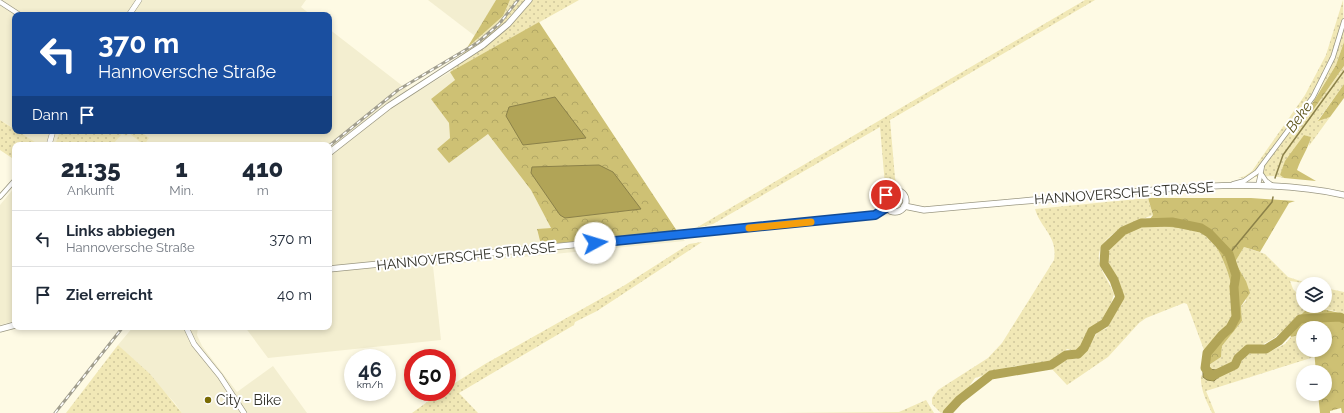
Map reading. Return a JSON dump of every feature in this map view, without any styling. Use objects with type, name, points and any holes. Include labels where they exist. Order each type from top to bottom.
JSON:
[{"type":"main road","points":[[332,152],[389,106],[483,45],[502,29],[529,0]]},
{"type":"main road","name":"HANNOVERSCHE STRASSE","points":[[332,270],[875,215],[886,208],[894,212],[900,210],[904,206],[924,210],[1231,185],[1273,186],[1328,191],[1344,195]]},
{"type":"main road","points":[[886,208],[884,202],[885,197],[888,193],[894,191],[902,194],[905,200],[904,206]]},
{"type":"main road","points":[[0,329],[12,326]]},
{"type":"street","points":[[131,12],[139,0]]},
{"type":"street","points":[[0,2],[15,12]]},
{"type":"street","points":[[1258,186],[1256,181],[1262,166],[1312,97],[1333,57],[1344,20]]},
{"type":"street","points":[[1231,185],[1259,173]]},
{"type":"street","points":[[1259,173],[1263,179],[1273,186]]},
{"type":"street","points":[[0,197],[12,183]]},
{"type":"street","points":[[187,330],[194,344],[220,376],[244,413]]},
{"type":"shaded area","points":[[0,0],[306,0],[301,7],[307,12],[12,12],[12,127],[0,120]]},
{"type":"shaded area","points":[[428,0],[496,0],[475,36]]},
{"type":"shaded area","points":[[510,0],[579,0],[450,72],[467,48],[503,16]]},
{"type":"shaded area","points":[[1085,0],[1095,0],[890,120],[895,178],[898,188],[881,190],[885,185],[880,127],[713,224],[696,228]]},
{"type":"shaded area","points":[[1343,0],[1344,42],[1336,65],[1307,111],[1311,113],[1344,66],[1344,84],[1318,120],[1330,117],[1309,146],[1310,137],[1304,135],[1280,175],[1284,178],[1273,176],[1238,178],[1245,176],[1252,171],[1305,95],[1326,55]]},
{"type":"shaded area","points":[[332,31],[413,94],[450,72],[455,80],[431,99],[449,123],[450,138],[437,149],[449,162],[488,134],[531,190],[551,228],[537,230],[541,245],[677,231],[685,241],[433,266],[441,340],[268,358],[247,330],[332,330],[332,142],[34,142],[22,134],[332,134]]},
{"type":"shaded area","points":[[555,97],[586,138],[523,145],[506,116],[509,107]]},
{"type":"shaded area","points":[[0,120],[12,128],[12,134],[22,134],[35,142],[12,142],[12,158],[0,150]]},
{"type":"shaded area","points":[[59,134],[122,134],[115,142],[56,142]]},
{"type":"shaded area","points":[[130,134],[144,134],[149,138],[146,142],[140,142]]},
{"type":"shaded area","points":[[599,165],[613,172],[641,209],[565,218],[560,215],[531,173],[532,167]]},
{"type":"shaded area","points":[[12,191],[12,322],[0,325],[0,205]]},
{"type":"shaded area","points":[[1148,198],[1153,215],[1115,232],[1102,246],[1099,256],[1100,266],[1114,294],[1109,310],[1101,321],[1093,326],[1084,342],[1075,351],[1067,349],[1050,362],[1015,366],[975,378],[968,388],[941,413],[932,404],[932,398],[938,390],[988,358],[1002,343],[1054,260],[1054,245],[1035,209]]},
{"type":"shaded area","points":[[1146,224],[1199,232],[1203,233],[1210,239],[1223,259],[1228,272],[1234,299],[1232,319],[1204,350],[1187,304],[1184,303],[1146,318],[1139,323],[1108,357],[1067,385],[1051,368],[1066,358],[1076,359],[1083,354],[1098,332],[1107,328],[1121,303],[1122,296],[1117,279],[1107,263],[1108,250],[1129,231]]},
{"type":"shaded area","points":[[702,242],[597,311],[575,322],[574,325],[459,393],[478,413],[412,413],[429,401],[456,401],[456,382],[485,364],[625,285],[689,244]]},
{"type":"shaded area","points":[[1244,247],[1265,254],[1288,277],[1296,280],[1296,282],[1290,281],[1296,292],[1296,313],[1303,313],[1274,338],[1261,345],[1242,350],[1227,367],[1212,370],[1209,369],[1209,365],[1221,357],[1222,346],[1242,321],[1241,306],[1246,301],[1246,281],[1235,262]]},
{"type":"shaded area","points":[[1332,289],[1344,292],[1344,314],[1332,310]]},
{"type":"shaded area","points":[[130,330],[198,330],[197,335],[202,346],[237,392],[273,366],[307,413],[182,413],[174,402],[118,345]]},
{"type":"shaded area","points":[[1296,336],[1296,357],[1314,357],[1206,391],[1215,413],[1212,413],[1202,390],[1201,375],[1207,380],[1214,381],[1218,375],[1238,367],[1244,357],[1253,352],[1267,353],[1285,344],[1291,337]]},
{"type":"shaded area","points":[[118,345],[150,374],[182,413],[66,413]]},
{"type":"shaded area","points":[[1209,365],[1209,369],[1221,369],[1223,373],[1214,381],[1207,380],[1203,377],[1203,371]]},
{"type":"shaded area","points":[[926,400],[934,413],[777,413],[899,412]]},
{"type":"green space","points":[[496,0],[510,0],[503,16],[467,48]]},
{"type":"green space","points":[[539,22],[677,231],[541,245],[537,229],[551,228],[531,190],[488,134],[449,163],[437,149],[450,138],[449,123],[431,99],[455,80],[450,72]]},
{"type":"green space","points":[[1344,42],[1344,66],[1311,113],[1307,112],[1336,65]]},
{"type":"green space","points":[[1344,84],[1344,98],[1330,117],[1318,121]]},
{"type":"green space","points":[[1304,135],[1311,137],[1297,170],[1316,181],[1284,178],[1280,175],[1285,161]]},
{"type":"green space","points":[[1148,198],[1251,198],[1295,201],[1289,203],[1260,252],[1244,247],[1235,262],[1246,281],[1250,293],[1241,306],[1242,321],[1222,346],[1221,357],[1209,365],[1204,350],[1231,321],[1234,310],[1234,299],[1228,272],[1217,248],[1203,233],[1146,224],[1153,215]]},
{"type":"green space","points":[[1332,311],[1344,314],[1344,413],[1342,413],[1341,408],[1330,411],[1330,413],[1320,413],[1319,401],[1332,401],[1332,365],[1315,365],[1315,357],[1332,357],[1332,321],[1296,321],[1296,336],[1291,337],[1287,328],[1303,313],[1332,313]]},
{"type":"waterway","name":"Beke","points":[[1275,178],[1283,155],[1344,71]]},
{"type":"waterway","name":"Beke","points":[[1229,254],[1272,202],[1273,197]]},
{"type":"waterway","points":[[947,413],[959,400],[991,375],[1051,365],[1066,355],[1078,354],[1084,348],[1092,331],[1105,323],[1120,297],[1114,280],[1104,264],[1105,248],[1123,231],[1141,223],[1172,222],[1201,228],[1209,233],[1229,254],[1236,275],[1234,287],[1236,317],[1230,328],[1207,353],[1205,368],[1212,376],[1235,365],[1238,358],[1248,349],[1266,349],[1279,341],[1300,319],[1340,317],[1344,319]]},
{"type":"railway","points":[[332,144],[398,90],[477,43],[499,24],[518,0]]},
{"type":"railway","points":[[55,413],[121,330]]},
{"type":"slow traffic","points":[[749,228],[811,222]]},
{"type":"place","name":"City - Bike","points":[[208,400]]},
{"type":"route","points":[[595,243],[875,215],[886,208],[884,200],[886,195]]}]
